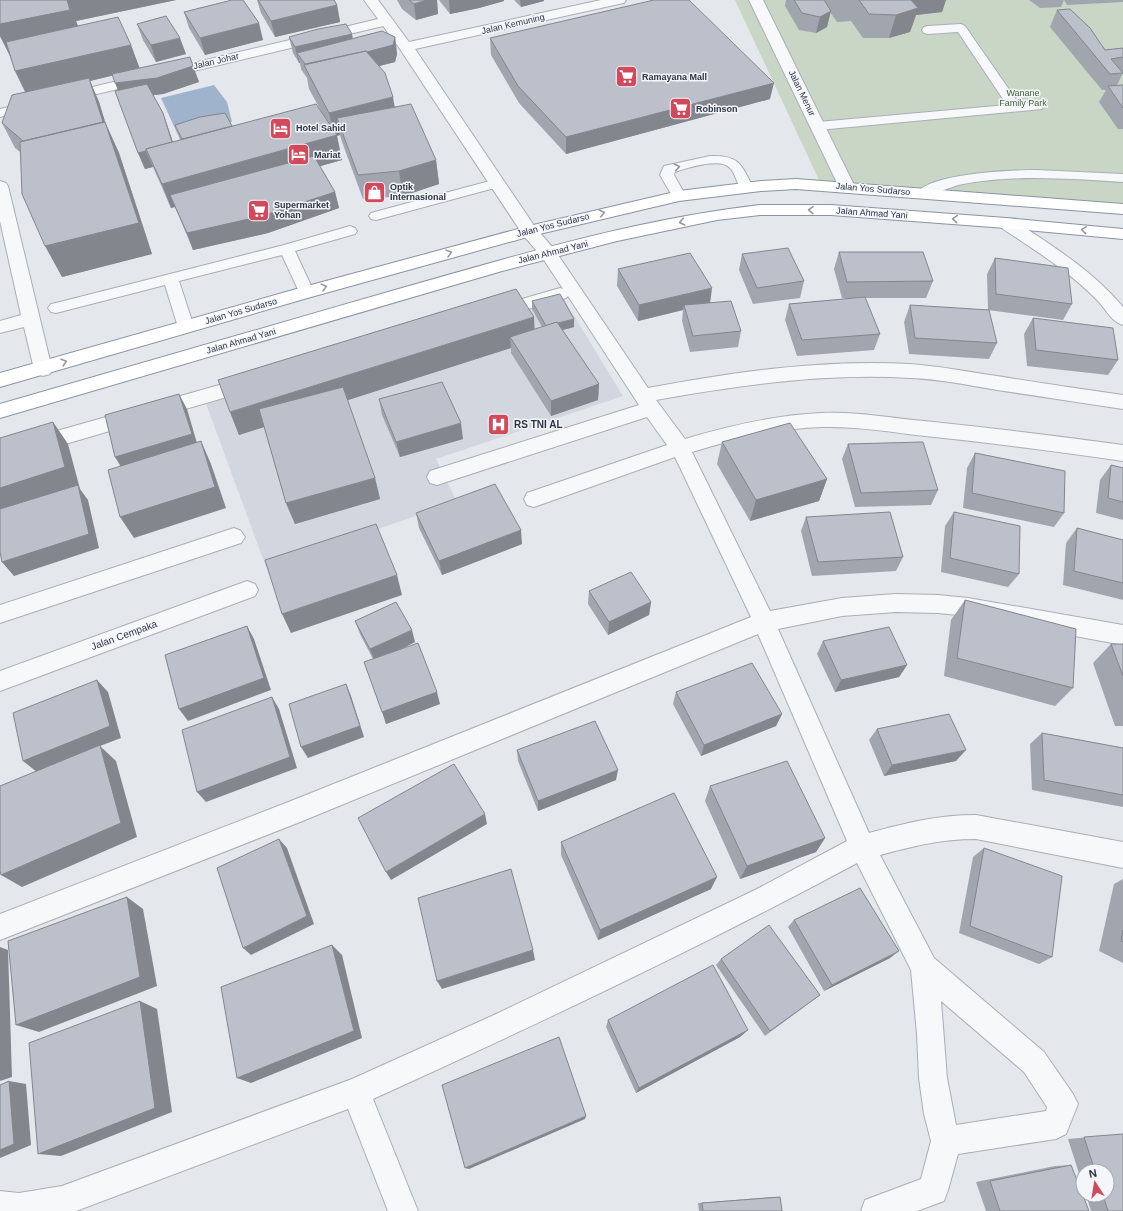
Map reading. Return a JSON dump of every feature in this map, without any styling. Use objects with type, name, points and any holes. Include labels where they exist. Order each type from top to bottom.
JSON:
[{"type":"highway","name":"Jalan Yos Sudarso","points":[[0,380],[529,230],[679,196],[746,187],[796,184],[847,186],[1123,209]]},
{"type":"highway","name":"Jalan Ahmad Yani","points":[[0,411],[499,266],[617,236],[717,215],[760,210],[830,210],[1006,223],[1123,234]]},
{"type":"street","points":[[371,0],[406,47],[529,230],[548,253],[680,448],[764,622],[862,847],[924,968],[931,1034],[933,1078],[939,1114],[946,1141],[933,1190],[876,1211]]},
{"type":"street","name":"Jalan Kemuning","points":[[406,47],[619,0]]},
{"type":"street","name":"Jalan Menur","points":[[756,0],[847,186]]},
{"type":"street","name":"Jalan Johar","points":[[0,113],[386,20]]},
{"type":"street","points":[[0,186],[3,214],[43,368]]},
{"type":"street","points":[[1006,223],[1074,269],[1098,290],[1123,319]]},
{"type":"street","points":[[481,317],[573,290]]},
{"type":"street","points":[[0,327],[31,319]]},
{"type":"street","points":[[437,477],[648,402],[754,377],[800,372],[882,370],[912,371],[1123,402]]},
{"type":"street","points":[[0,455],[267,379]]},
{"type":"street","points":[[534,499],[680,448],[777,424],[809,421],[844,420],[1006,437],[1123,453]]},
{"type":"street","points":[[0,614],[234,537]]},
{"type":"street","name":"Jalan Cempaka","points":[[0,681],[247,590]]},
{"type":"street","points":[[0,927],[291,813],[764,622],[842,607],[896,603],[938,604],[968,607],[1123,635]]},
{"type":"street","points":[[0,1206],[19,1208],[62,1201],[356,1092],[540,1008],[764,899],[862,847],[929,830],[952,827],[976,827],[1123,855]]},
{"type":"street","points":[[924,968],[1034,1062],[1063,1104],[1056,1124],[946,1141]]},
{"type":"street","points":[[356,1092],[403,1211]]},
{"type":"lane","points":[[928,30],[961,28],[1016,108]]},
{"type":"lane","points":[[818,126],[1037,106]]},
{"type":"lane","points":[[679,196],[667,175],[669,169],[696,162],[723,159],[732,163],[746,187]]},
{"type":"lane","points":[[924,193],[950,182],[985,175],[1123,178]]},
{"type":"lane","points":[[376,216],[498,183]]},
{"type":"lane","points":[[56,308],[287,249],[350,231]]},
{"type":"lane","points":[[287,249],[306,292]]},
{"type":"lane","points":[[170,279],[186,327]]},
{"type":"shaded area","points":[[557,288],[623,396],[436,459],[457,502],[266,567],[201,390]]},
{"type":"green space","name":"Wanane Family Park","points":[[735,0],[1123,0],[1123,204],[819,180]]},
{"type":"water","points":[[214,85],[227,102],[232,122],[178,135],[161,98]]},
{"type":"building","points":[[0,0],[67,0],[70,10],[0,24]]},
{"type":"building","points":[[232,0],[243,0],[259,23],[200,38],[184,12]]},
{"type":"building","points":[[258,0],[334,0],[337,5],[271,21]]},
{"type":"building","points":[[409,0],[427,0],[414,4]]},
{"type":"building","name":"Ramayana Mall","points":[[654,0],[689,0],[774,83],[566,137],[518,86],[490,38]]},
{"type":"building","points":[[794,0],[824,0],[831,11],[820,17],[802,13]]},
{"type":"building","points":[[859,0],[911,0],[918,8],[896,15],[869,14]]},
{"type":"building","points":[[1070,9],[1090,28],[1105,50],[1123,48],[1123,57],[1111,59],[1123,73],[1110,74],[1057,10]]},
{"type":"building","points":[[166,16],[180,38],[151,45],[137,24]]},
{"type":"building","points":[[118,17],[131,45],[15,71],[6,42]]},
{"type":"building","points":[[346,24],[352,34],[295,47],[289,37],[318,29]]},
{"type":"building","points":[[382,31],[395,37],[393,45],[367,52],[305,64],[297,53]]},
{"type":"building","points":[[366,51],[385,73],[393,97],[329,113],[304,65]]},
{"type":"building","points":[[190,57],[193,66],[157,78],[115,83],[112,74]]},
{"type":"building","points":[[89,78],[103,122],[23,141],[2,123],[12,95]]},
{"type":"building","points":[[147,84],[163,113],[172,142],[146,149],[146,151],[138,153],[115,91]]},
{"type":"building","points":[[1123,85],[1123,108],[1108,86]]},
{"type":"building","points":[[316,104],[337,135],[162,184],[146,149]]},
{"type":"building","points":[[411,104],[436,160],[399,171],[358,175],[337,118]]},
{"type":"building","points":[[225,113],[232,126],[182,139],[175,125],[200,117]]},
{"type":"building","points":[[105,122],[139,223],[45,246],[22,194],[20,142]]},
{"type":"building","points":[[314,156],[335,192],[262,216],[187,233],[170,195]]},
{"type":"building","points":[[788,248],[804,281],[757,288],[742,254]]},
{"type":"building","points":[[839,252],[923,252],[933,281],[847,282]]},
{"type":"building","points":[[690,253],[712,288],[639,305],[618,269]]},
{"type":"building","points":[[995,258],[1068,268],[1072,304],[996,294]]},
{"type":"building","points":[[516,289],[534,317],[230,412],[218,380]]},
{"type":"building","points":[[560,294],[574,319],[557,322],[546,326],[532,301]]},
{"type":"building","points":[[865,297],[880,334],[802,340],[789,304]]},
{"type":"building","points":[[731,301],[741,331],[693,336],[684,305]]},
{"type":"building","points":[[910,305],[989,310],[997,343],[915,338]]},
{"type":"building","points":[[1033,318],[1113,328],[1118,360],[1036,350]]},
{"type":"building","points":[[557,322],[599,384],[551,401],[510,337]]},
{"type":"building","points":[[442,382],[461,423],[396,442],[379,399]]},
{"type":"building","points":[[343,387],[375,478],[286,503],[259,409]]},
{"type":"building","points":[[179,394],[192,434],[115,457],[105,415]]},
{"type":"building","points":[[53,422],[65,467],[0,488],[0,438]]},
{"type":"building","points":[[790,423],[827,479],[756,500],[722,442]]},
{"type":"building","points":[[201,441],[215,487],[120,517],[108,470]]},
{"type":"building","points":[[923,442],[938,490],[861,493],[848,444]]},
{"type":"building","points":[[975,453],[1065,471],[1064,513],[972,493]]},
{"type":"building","points":[[1111,465],[1123,468],[1123,502],[1108,498]]},
{"type":"building","points":[[495,484],[521,530],[439,561],[416,513]]},
{"type":"building","points":[[78,485],[89,534],[2,562],[0,552],[0,509]]},
{"type":"building","points":[[890,512],[903,557],[818,562],[806,517]]},
{"type":"building","points":[[954,512],[1020,526],[1019,574],[950,558]]},
{"type":"building","points":[[376,524],[397,575],[282,614],[265,560]]},
{"type":"building","points":[[1077,528],[1123,540],[1123,583],[1074,571]]},
{"type":"building","points":[[631,572],[651,602],[609,622],[589,591]]},
{"type":"building","points":[[965,600],[1076,629],[1073,688],[957,658]]},
{"type":"building","points":[[396,602],[412,630],[370,649],[355,621]]},
{"type":"building","points":[[247,626],[264,678],[179,709],[165,655]]},
{"type":"building","points":[[889,627],[907,665],[841,680],[823,641]]},
{"type":"building","points":[[418,643],[437,692],[382,712],[364,662]]},
{"type":"building","points":[[1111,644],[1123,644],[1123,676]]},
{"type":"building","points":[[752,663],[782,714],[704,745],[676,692]]},
{"type":"building","points":[[97,680],[110,726],[23,761],[13,713]]},
{"type":"building","points":[[346,684],[360,726],[301,747],[289,704]]},
{"type":"building","points":[[272,697],[290,757],[197,792],[182,730]]},
{"type":"building","points":[[949,714],[966,750],[892,765],[877,729]]},
{"type":"building","points":[[595,721],[618,770],[538,801],[517,750]]},
{"type":"building","points":[[1042,733],[1123,748],[1123,795],[1044,780]]},
{"type":"building","points":[[100,745],[121,823],[1,875],[0,786]]},
{"type":"building","points":[[787,761],[825,838],[747,866],[710,786]]},
{"type":"building","points":[[454,764],[485,814],[386,872],[358,818]]},
{"type":"building","points":[[674,793],[717,877],[600,930],[561,842]]},
{"type":"building","points":[[279,839],[307,916],[243,948],[217,868]]},
{"type":"building","points":[[984,848],[1062,876],[1052,957],[970,926]]},
{"type":"building","points":[[511,869],[533,950],[437,981],[418,898]]},
{"type":"building","points":[[860,888],[899,951],[832,985],[794,920]]},
{"type":"building","points":[[127,897],[140,977],[16,1025],[8,941]]},
{"type":"building","points":[[769,925],[820,995],[770,1031],[721,959]]},
{"type":"building","points":[[1123,930],[1123,942],[1121,941]]},
{"type":"building","points":[[332,945],[354,1031],[237,1078],[221,987]]},
{"type":"building","points":[[713,965],[748,1030],[639,1088],[608,1020]]},
{"type":"building","points":[[140,1001],[155,1108],[38,1154],[29,1043]]},
{"type":"building","points":[[559,1037],[586,1116],[465,1168],[442,1085]]},
{"type":"building","points":[[9,1081],[14,1144],[0,1150],[0,1085]]},
{"type":"building","points":[[1123,1134],[1123,1211],[1108,1211],[1106,1203],[1115,1203],[1115,1163],[1092,1163],[1084,1137]]},
{"type":"building","points":[[1071,1165],[1075,1175],[1075,1203],[1086,1203],[1089,1211],[1000,1211],[990,1181]]},
{"type":"building","points":[[780,1197],[782,1211],[703,1211],[702,1203]]},
{"type":"place","name":"Ramayana Mall","points":[[626,77]]},
{"type":"place","name":"Robinson","points":[[681,109]]},
{"type":"place","name":"Hotel Sahid","points":[[280,128]]},
{"type":"place","name":"Mariat","points":[[298,155]]},
{"type":"place","name":"Optik Internasional","points":[[375,192]]},
{"type":"place","name":"Supermarket Yohan","points":[[258,210]]},
{"type":"place","name":"RS TNI AL","points":[[498,424]]}]
